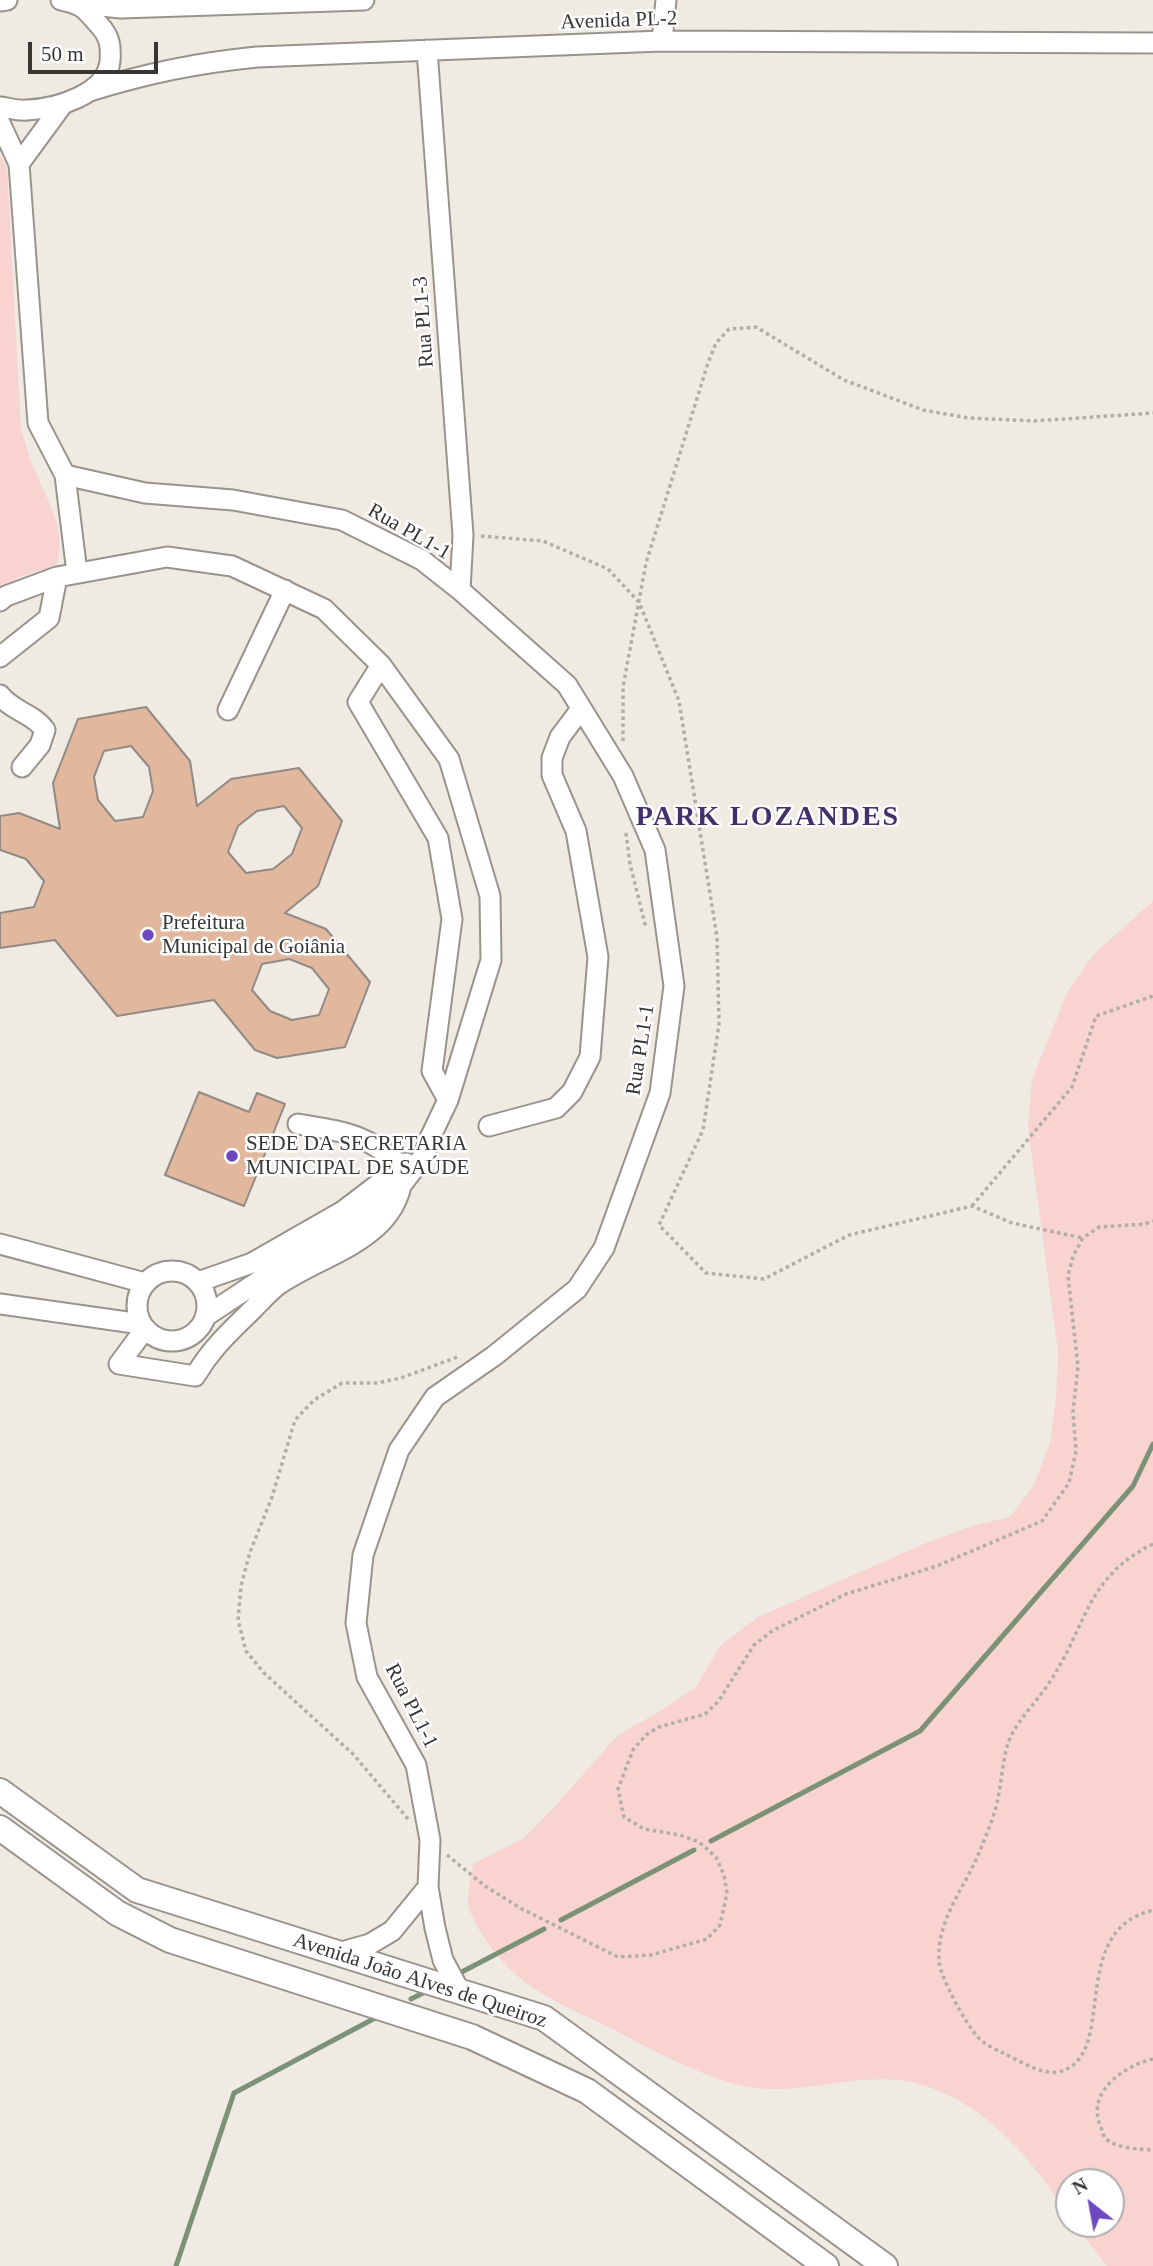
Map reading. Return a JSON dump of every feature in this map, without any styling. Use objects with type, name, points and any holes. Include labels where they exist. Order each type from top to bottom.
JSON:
[{"type":"main road","name":"Avenida João Alves de Queiroz","points":[[0,1791],[137,1889],[544,2018],[885,2266]]},
{"type":"main road","name":"Avenida João Alves de Queiroz","points":[[0,1828],[117,1913],[170,1940],[472,2037],[587,2091],[826,2266]]},
{"type":"street","points":[[0,1],[7,0]]},
{"type":"street","points":[[74,2],[121,8],[364,0]]},
{"type":"street","points":[[662,41],[666,0]]},
{"type":"street","points":[[74,2],[106,33],[111,45],[109,70],[90,91]]},
{"type":"street","name":"Avenida PL-2","points":[[63,104],[90,91],[133,77],[202,62],[257,57],[662,41],[1153,43]]},
{"type":"street","name":"Rua PL1-3","points":[[427,50],[463,535],[460,590]]},
{"type":"street","points":[[0,107],[26,111],[63,104]]},
{"type":"street","points":[[19,164],[63,104]]},
{"type":"street","points":[[0,123],[19,164],[38,423],[65,475],[77,573]]},
{"type":"street","name":"Rua PL1-1","points":[[65,475],[145,493],[233,500],[342,520],[422,560],[567,685],[623,776],[655,850],[674,986],[660,1093],[604,1248],[577,1289],[494,1356],[435,1397],[399,1450],[363,1555],[356,1623],[367,1676],[416,1765],[430,1840],[428,1887],[435,1928],[443,1960],[459,1990]]},
{"type":"street","points":[[0,601],[6,596],[57,577],[167,557],[232,566],[324,609],[381,665],[449,759],[490,896],[491,960],[448,1100],[425,1154],[352,1225],[265,1275],[206,1316]]},
{"type":"street","points":[[0,657],[49,618],[57,577]]},
{"type":"street","points":[[228,710],[285,590]]},
{"type":"street","points":[[381,665],[358,702],[438,838],[452,919],[432,1071],[448,1100]]},
{"type":"street","points":[[0,695],[12,706],[39,722],[45,730],[40,745],[22,766]]},
{"type":"street","points":[[489,1126],[556,1108],[572,1092],[590,1057],[598,957],[576,831],[552,775],[552,758],[560,737],[581,709]]},
{"type":"street","points":[[298,1124],[349,1132],[386,1152],[403,1175]]},
{"type":"street","points":[[0,1244],[145,1283]]},
{"type":"street","points":[[165,1271],[189,1275],[198,1282],[205,1292],[208,1304],[201,1328],[191,1336],[180,1341],[167,1341],[155,1337],[143,1326],[137,1314],[137,1303],[139,1292],[145,1283],[165,1271]]},
{"type":"street","points":[[198,1282],[265,1275]]},
{"type":"street","points":[[143,1326],[119,1364],[195,1376],[265,1275]]},
{"type":"street","points":[[0,1304],[143,1326]]},
{"type":"street","points":[[338,1953],[370,1944],[392,1931],[428,1887]]},
{"type":"path","points":[[623,776],[623,687],[646,563],[708,363],[716,343],[729,329],[756,327],[844,380],[923,410],[969,418],[1034,421],[1153,413]]},
{"type":"path","points":[[463,535],[543,541],[608,569],[639,602],[679,701],[717,937],[719,1024],[703,1130],[659,1225],[706,1273],[764,1279],[849,1235],[972,1206],[1012,1223],[1083,1238]]},
{"type":"path","points":[[626,826],[631,864],[648,937]]},
{"type":"path","points":[[972,1206],[1072,1087],[1096,1016],[1153,996]]},
{"type":"path","points":[[461,1355],[401,1378],[377,1383],[342,1383],[314,1400],[295,1420],[272,1497],[250,1552],[242,1586],[238,1620],[246,1651],[264,1673],[353,1754],[416,1829],[485,1886],[522,1909],[618,1957],[651,1955],[707,1939],[720,1925],[727,1893],[724,1875],[716,1857],[699,1842],[680,1835],[644,1829],[624,1817],[618,1789],[633,1750],[646,1735],[659,1727],[705,1714],[718,1702],[754,1645],[772,1631],[846,1594],[937,1566],[1042,1521],[1069,1483],[1076,1451],[1073,1412],[1078,1367],[1068,1276],[1073,1256],[1083,1238],[1099,1227],[1153,1221]]},
{"type":"path","points":[[1153,1544],[1141,1550],[1107,1577],[1095,1593],[1052,1679],[1010,1737],[993,1815],[980,1851],[960,1888],[943,1930],[939,1961],[942,1978],[977,2037],[993,2049],[1038,2069],[1057,2072],[1077,2062],[1088,2045],[1102,1958],[1117,1929],[1132,1916],[1150,1911],[1153,1913]]},
{"type":"path","points":[[1153,2059],[1137,2063],[1110,2081],[1100,2096],[1095,2115],[1105,2138],[1123,2147],[1153,2150]]},
{"type":"shaded area","points":[[0,155],[7,168],[21,429],[31,461],[54,514],[59,551],[57,565],[19,577],[0,589]]},
{"type":"shaded area","points":[[1153,901],[1153,2266],[1107,2266],[1085,2238],[1125,2238],[1125,2168],[1055,2168],[1055,2197],[1024,2156],[988,2121],[968,2106],[923,2085],[878,2079],[766,2089],[727,2082],[692,2069],[558,2002],[523,1980],[488,1943],[470,1911],[468,1900],[473,1864],[524,1838],[618,1735],[697,1686],[720,1646],[758,1617],[926,1543],[972,1526],[1010,1517],[1034,1485],[1050,1443],[1058,1352],[1028,1127],[1032,1079],[1068,991],[1094,954]]},
{"type":"building","points":[[146,707],[190,761],[197,806],[231,779],[299,768],[342,821],[318,886],[285,913],[326,929],[370,982],[345,1047],[277,1058],[255,1050],[214,1000],[117,1016],[55,940],[0,948],[0,913],[34,907],[44,881],[26,859],[0,850],[0,816],[19,813],[60,829],[53,783],[78,719]],"holes":[[[131,746],[149,767],[153,791],[143,817],[115,821],[98,800],[94,777],[104,751]],[[284,806],[302,828],[292,854],[273,869],[246,873],[228,852],[238,826],[257,811]],[[289,959],[312,968],[329,989],[319,1015],[292,1020],[270,1011],[252,990],[262,964]]]},
{"type":"building","points":[[199,1092],[249,1112],[257,1093],[285,1104],[244,1206],[165,1175]]},
{"type":"waterway","points":[[711,1841],[920,1731],[1133,1486],[1153,1444]]},
{"type":"waterway","points":[[561,1920],[694,1850]]},
{"type":"waterway","points":[[456,1975],[544,1929]]},
{"type":"waterway","points":[[411,1999],[427,1991]]},
{"type":"waterway","points":[[176,2266],[234,2093],[379,2016]]},
{"type":"place","name":"Prefeitura Municipal de Goiânia","points":[[148,935]]},
{"type":"place","name":"SEDE DA SECRETARIA MUNICIPAL DE SAÚDE","points":[[232,1156]]},
{"type":"district","name":"PARK LOZANDES","points":[[768,818]]}]
